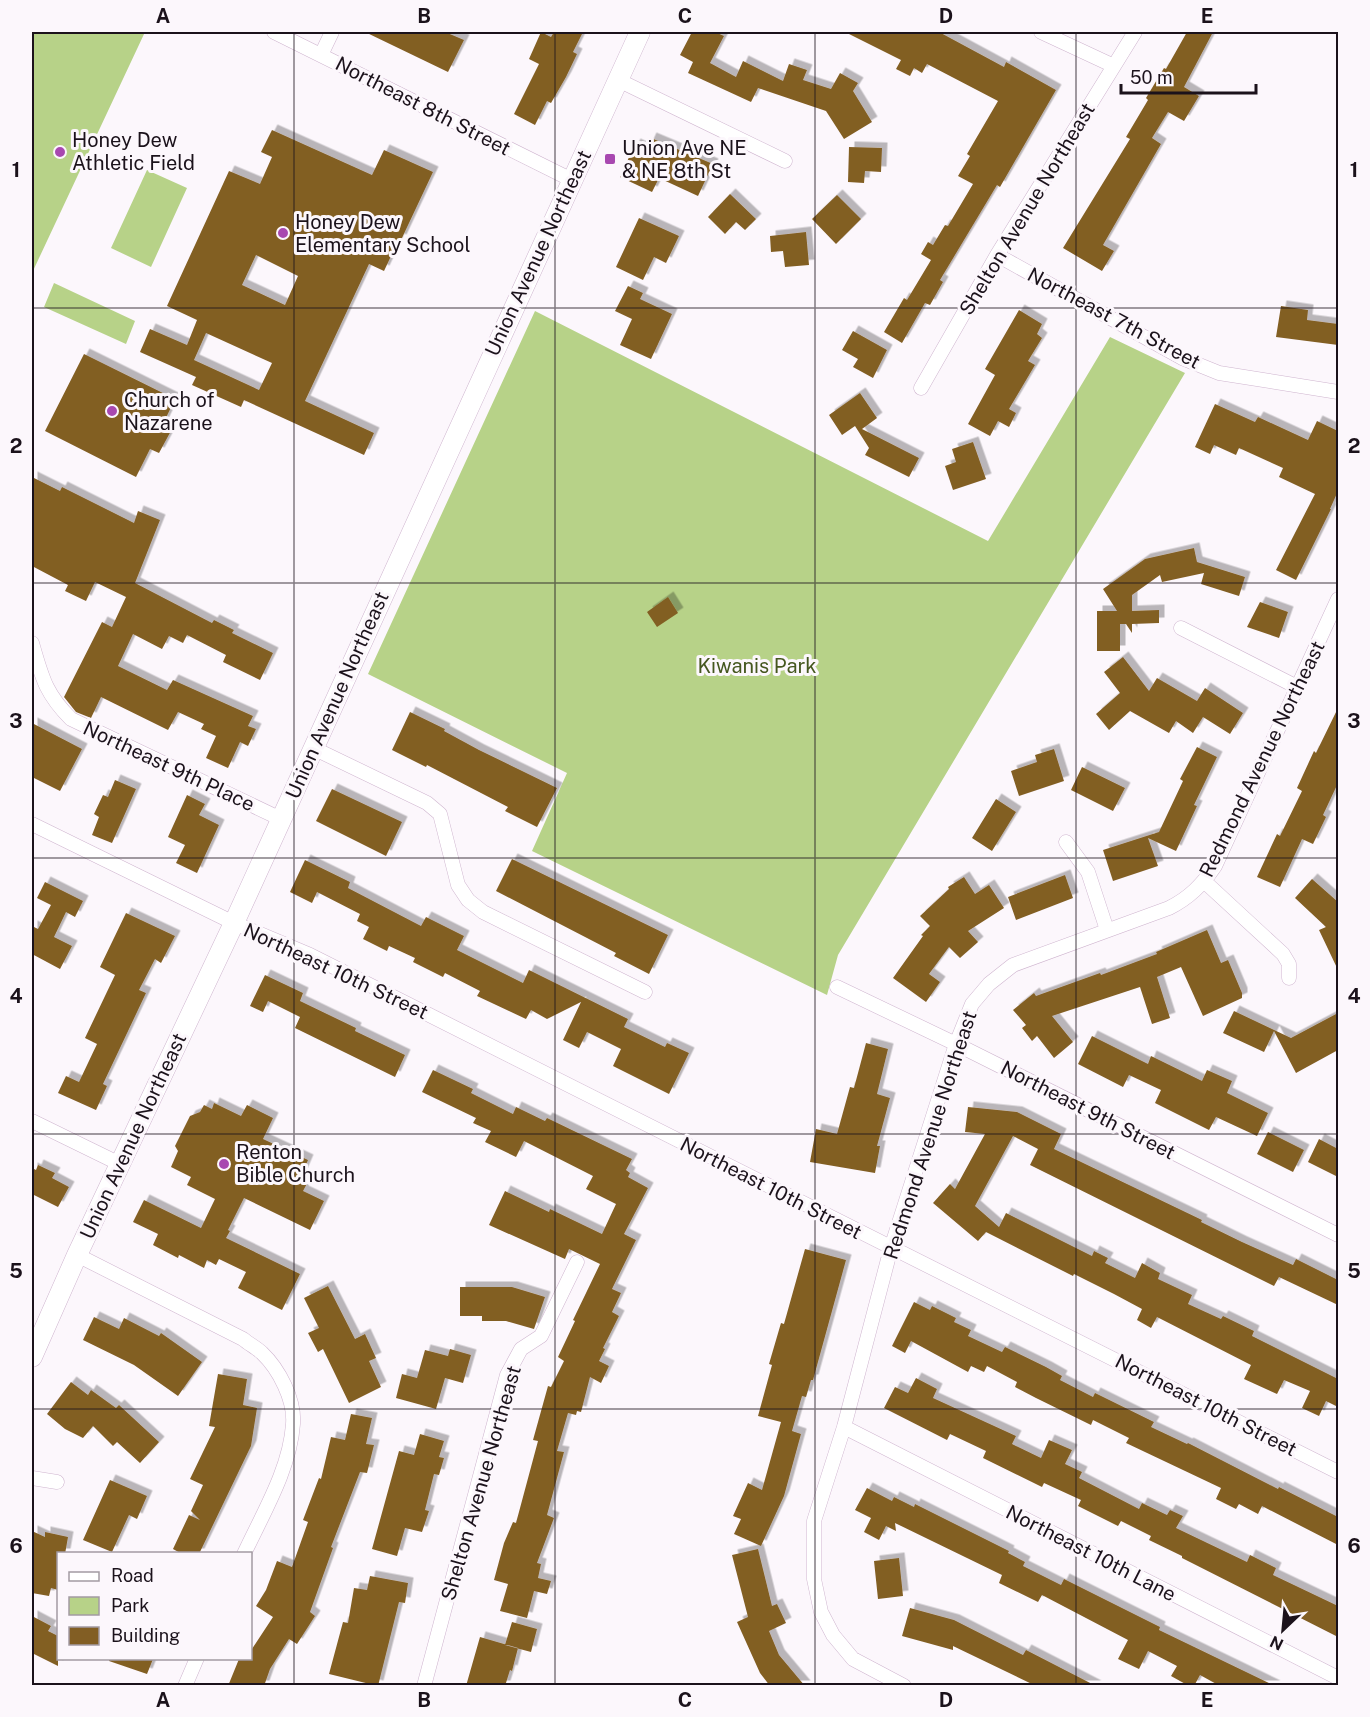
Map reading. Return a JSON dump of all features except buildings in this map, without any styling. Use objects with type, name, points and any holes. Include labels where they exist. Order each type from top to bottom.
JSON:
[{"type":"street","name":"Northeast 8th Street","points":[[274,32],[572,180]]},
{"type":"street","points":[[321,55],[332,32]]},
{"type":"street","name":"Union Avenue Northeast","points":[[32,1358],[77,1255],[234,923],[640,32]]},
{"type":"street","points":[[1041,32],[1114,66]]},
{"type":"street","name":"Shelton Avenue Northeast","points":[[921,388],[998,255],[1135,32]]},
{"type":"street","points":[[618,80],[785,161]]},
{"type":"street","name":"Northeast 7th Street","points":[[998,255],[1182,358],[1219,374],[1338,392]]},
{"type":"street","name":"Redmond Avenue Northeast","points":[[904,1686],[854,1659],[833,1635],[821,1612],[814,1579],[814,1521],[844,1427],[891,1248],[956,1044],[972,1004],[989,984],[1013,965],[1168,908],[1186,898],[1205,882],[1215,866],[1338,599]]},
{"type":"street","points":[[1180,628],[1297,687]]},
{"type":"street","name":"Northeast 9th Place","points":[[32,643],[43,681],[55,703],[71,719],[281,819]]},
{"type":"street","points":[[313,748],[427,803],[440,814],[458,885],[468,900],[483,912],[645,992]]},
{"type":"street","name":"Northeast 10th Street","points":[[32,824],[234,923],[321,960],[1338,1472]]},
{"type":"street","points":[[1066,842],[1088,872],[1107,930]]},
{"type":"street","points":[[1205,882],[1283,954],[1289,964],[1289,978]]},
{"type":"street","name":"Northeast 9th Street","points":[[837,987],[1338,1235]]},
{"type":"street","points":[[32,1121],[120,1164]]},
{"type":"street","points":[[77,1255],[243,1340],[262,1353],[278,1373],[290,1400],[294,1422],[282,1470],[245,1552]]},
{"type":"street","name":"Shelton Avenue Northeast","points":[[424,1686],[507,1375],[520,1349],[541,1336],[577,1262]]},
{"type":"street","name":"Northeast 10th Lane","points":[[844,1427],[1338,1678]]},
{"type":"street","points":[[32,1478],[57,1482]]},
{"type":"street","points":[[185,1686],[197,1660]]},
{"type":"green space","name":"Honey Dew Athletic Field","points":[[32,32],[145,32],[32,273]]},
{"type":"green space","points":[[147,170],[187,188],[151,267],[111,248]]},
{"type":"green space","points":[[54,283],[135,321],[126,344],[44,307]]},
{"type":"green space","name":"Kiwanis Park","points":[[535,311],[988,541],[1110,337],[1185,373],[838,955],[827,995],[532,851],[567,773],[368,674]]},
{"type":"place","name":"Honey Dew Athletic Field","points":[[60,152]]},
{"type":"place","name":"Union Ave NE & NE 8th St","points":[[610,159]]},
{"type":"place","name":"Honey Dew Elementary School","points":[[283,233]]},
{"type":"place","name":"Church of Nazarene","points":[[112,411]]},
{"type":"place","name":"Renton Bible Church","points":[[224,1164]]}]
